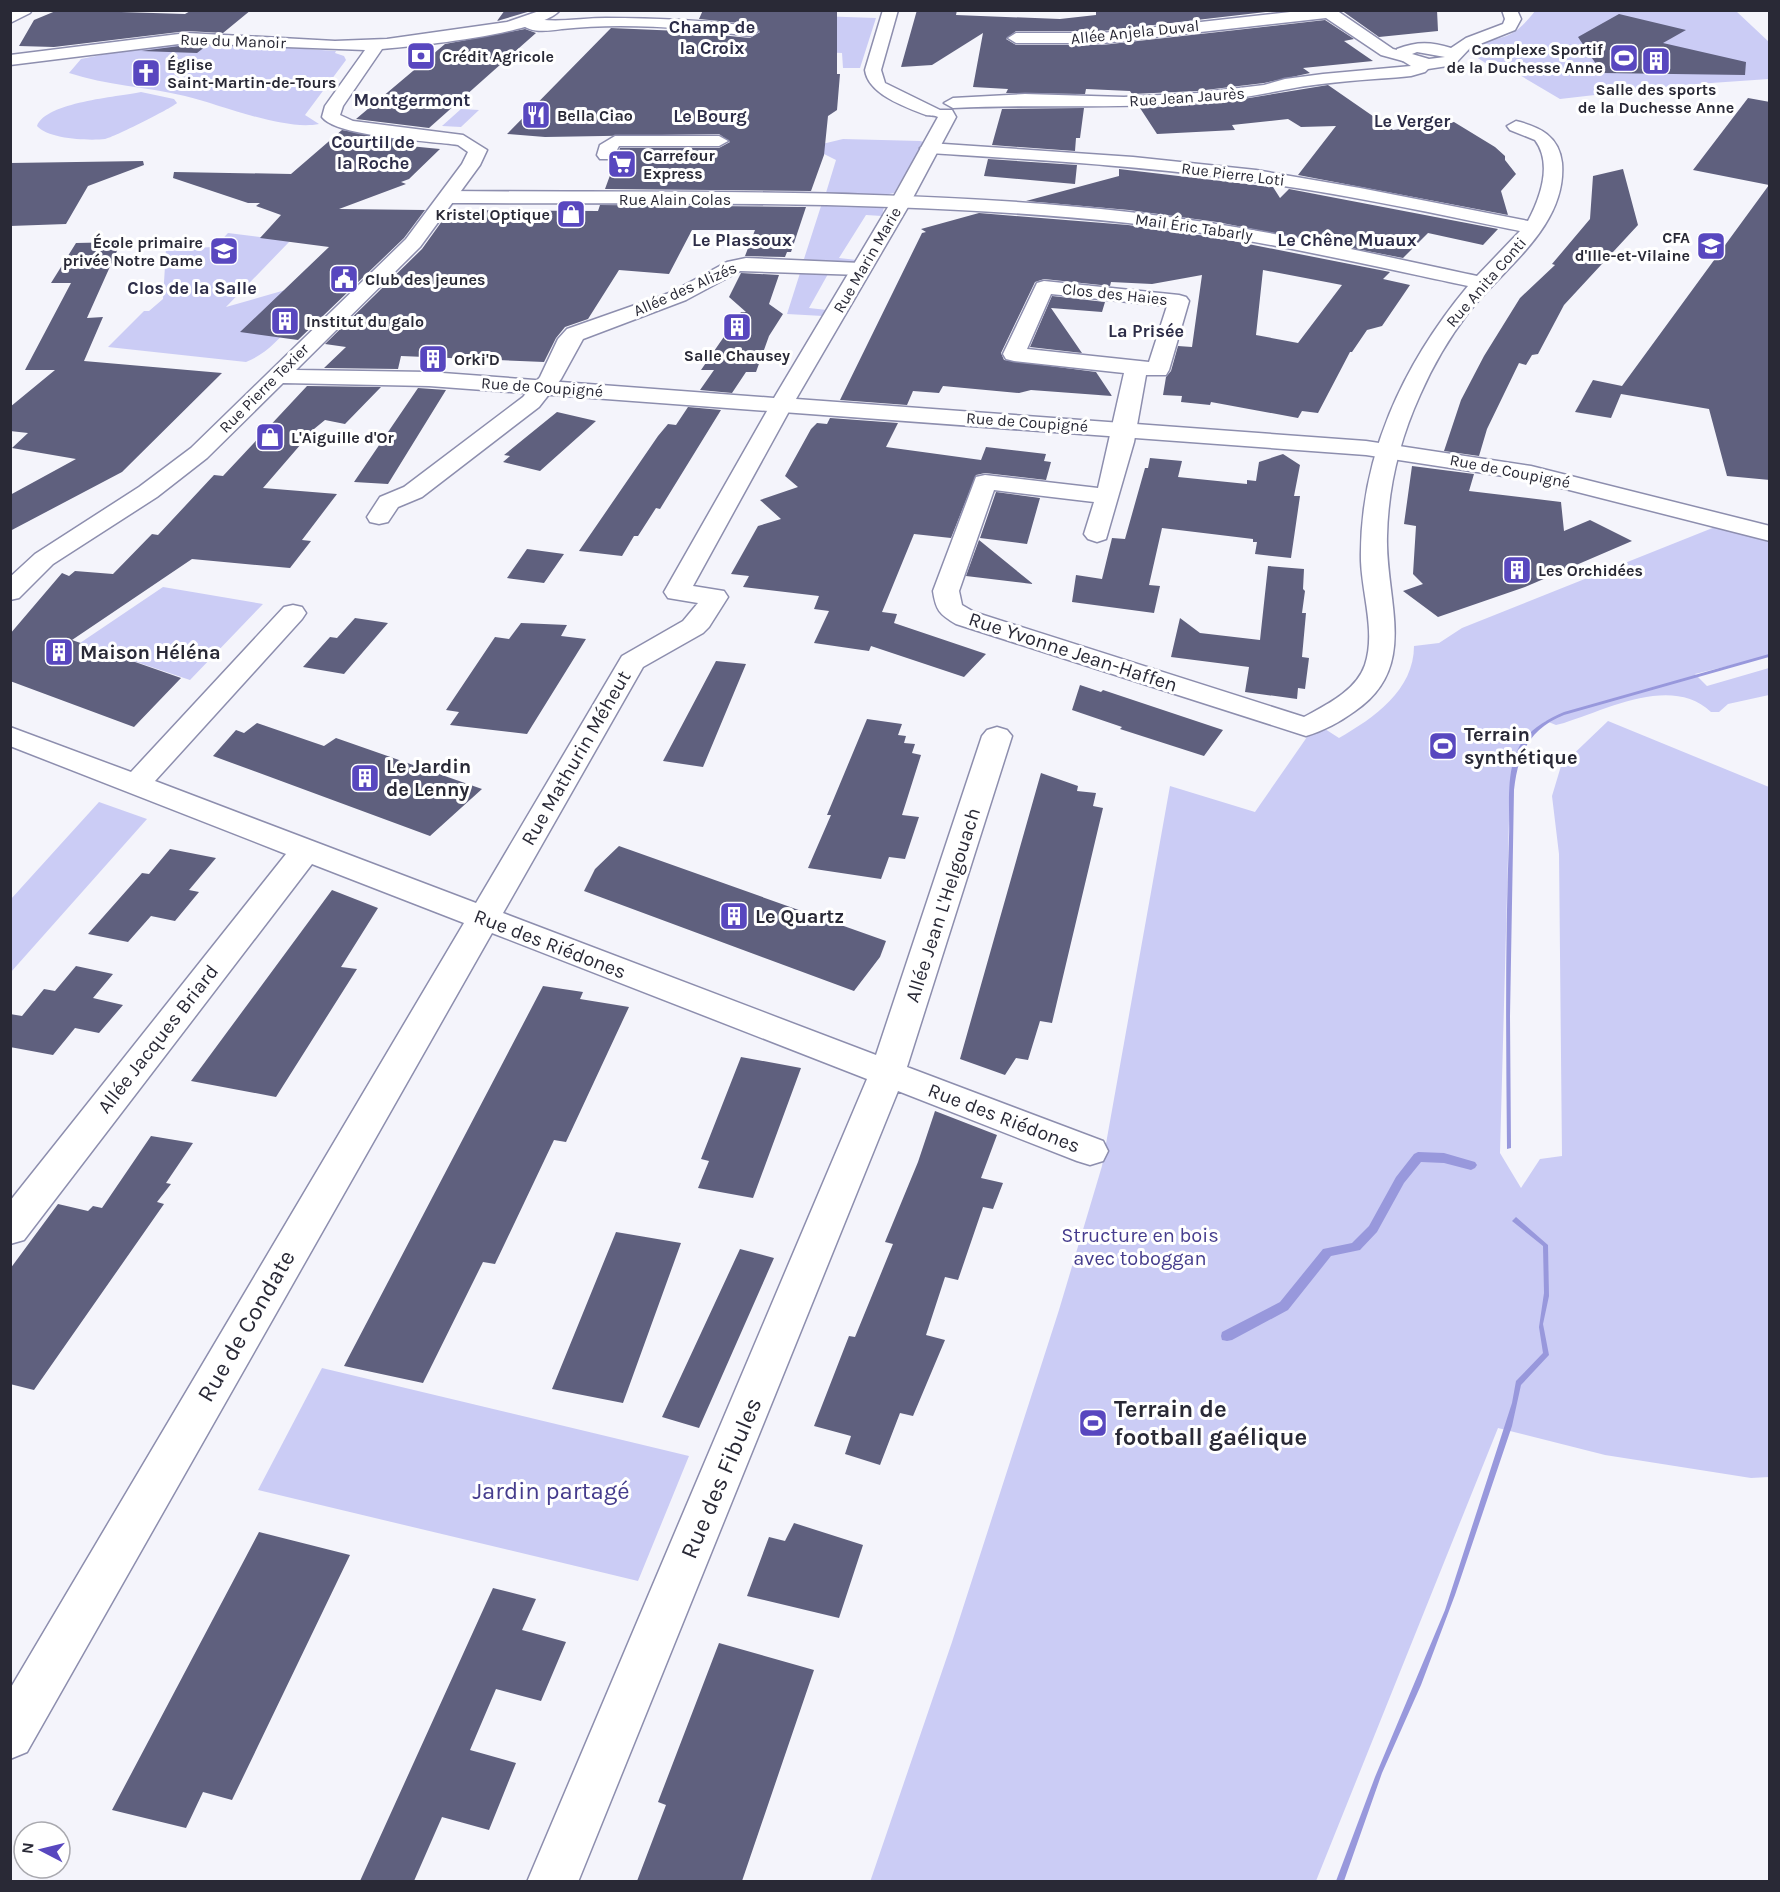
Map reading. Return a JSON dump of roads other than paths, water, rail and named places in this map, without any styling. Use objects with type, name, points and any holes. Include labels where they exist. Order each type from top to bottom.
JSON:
[{"type":"street","points":[[10,18],[25,10]]},
{"type":"street","points":[[527,22],[553,10]]},
{"type":"street","points":[[891,10],[873,70],[874,78],[879,86],[905,98],[947,108]]},
{"type":"street","points":[[1211,10],[1229,23]]},
{"type":"street","name":"Rue Jean Jaurès","points":[[1414,54],[1443,63],[1452,61],[1460,47],[1509,27],[1513,19],[1509,10]]},
{"type":"street","points":[[1326,12],[1387,52],[1414,54]]},
{"type":"street","name":"Allée Anjela Duval","points":[[1016,38],[1094,39],[1326,12]]},
{"type":"street","points":[[527,22],[541,27],[575,23],[687,23],[750,31]]},
{"type":"street","name":"Rue du Manoir","points":[[10,60],[70,55],[140,42],[187,38],[377,45],[527,22]]},
{"type":"street","name":"Rue Jean Jaurès","points":[[1414,54],[1429,43],[1484,38]]},
{"type":"street","name":"Rue Pierre Texier","points":[[10,592],[44,559],[181,468],[413,243],[474,160],[478,150],[475,146],[455,138],[360,128],[335,121],[331,112],[333,106],[377,45]]},
{"type":"street","name":"Rue Jean Jaurès","points":[[947,108],[999,100],[1124,102],[1197,98],[1266,90],[1285,84],[1323,79],[1411,71],[1419,69],[1414,54]]},
{"type":"street","name":"Rue Marin Marie","points":[[782,404],[902,200],[947,117],[947,108]]},
{"type":"street","name":"Rue Anita Conti","points":[[1306,727],[1352,701],[1365,688],[1379,665],[1382,648],[1374,554],[1377,506],[1386,450],[1421,369],[1453,319],[1481,283],[1533,228],[1549,195],[1552,168],[1550,154],[1542,137],[1516,126]]},
{"type":"street","points":[[606,155],[610,142],[615,141],[719,141]]},
{"type":"street","name":"Rue Pierre Loti","points":[[929,148],[1087,158],[1254,175],[1395,198],[1533,228]]},
{"type":"street","name":"Rue Alain Colas","points":[[447,197],[902,200]]},
{"type":"street","name":"Mail Éric Tabarly","points":[[902,200],[1090,213],[1216,229],[1344,252],[1481,283]]},
{"type":"street","name":"Allée des Alizés","points":[[544,388],[569,339],[575,333],[679,296],[734,266],[746,264],[861,269]]},
{"type":"street","name":"Clos des Haies","points":[[1044,287],[1179,301],[1158,370],[1136,368],[1036,357],[1014,354],[1044,287]]},
{"type":"street","points":[[1097,534],[1124,429],[1136,368]]},
{"type":"street","name":"Rue de Coupigné","points":[[276,376],[398,377],[1386,450],[1531,473],[1770,534]]},
{"type":"street","points":[[379,517],[389,502],[413,492],[544,388]]},
{"type":"street","name":"Rue Mathurin Méheut","points":[[483,918],[632,662],[700,621],[715,597],[677,592],[782,404]]},
{"type":"street","name":"Rue Yvonne Jean-Haffen","points":[[1108,496],[985,482],[946,591],[949,609],[965,618],[1306,727]]},
{"type":"street","points":[[135,784],[293,613]]},
{"type":"street","name":"Rue des Riédones","points":[[10,736],[1090,1150]]},
{"type":"street","name":"Allée Jean L'Helgouach","points":[[887,1074],[997,736]]},
{"type":"street","name":"Allée Jacques Briard","points":[[10,1229],[306,850]]},
{"type":"street","name":"Rue de Condate","points":[[10,1735],[483,918]]},
{"type":"street","name":"Rue des Fibules","points":[[552,1881],[887,1074]]},
{"type":"water","points":[[1769,654],[1769,657],[1564,715],[1542,728],[1527,744],[1522,754],[1514,790],[1510,1016],[1511,1148],[1507,1149],[1506,994],[1509,797],[1512,766],[1519,748],[1528,734],[1549,719],[1564,712]]},
{"type":"water","points":[[1516,1217],[1548,1245],[1549,1296],[1543,1324],[1549,1355],[1521,1385],[1512,1426],[1455,1595],[1421,1685],[1382,1773],[1344,1881],[1336,1881],[1375,1777],[1445,1610],[1512,1403],[1516,1381],[1543,1353],[1539,1327],[1544,1293],[1543,1246],[1512,1221]]},
{"type":"waterway","points":[[1227,1336],[1284,1306],[1327,1252],[1356,1247],[1373,1229],[1400,1180],[1418,1157],[1444,1158],[1471,1165]]},
{"type":"place","name":"Crédit Agricole","points":[[421,56]]},
{"type":"place","name":"Complexe Sportif de la Duchesse Anne","points":[[1624,58]]},
{"type":"place","name":"Salle des sports de la Duchesse Anne","points":[[1656,61]]},
{"type":"place","name":"Église Saint-Martin-de-Tours","points":[[146,73]]},
{"type":"place","name":"Bella Ciao","points":[[536,115]]},
{"type":"place","name":"Carrefour Express","points":[[622,164]]},
{"type":"place","name":"Kristel Optique","points":[[571,214]]},
{"type":"place","name":"CFA d'Ille-et-Vilaine","points":[[1711,246]]},
{"type":"place","name":"École primaire privée Notre Dame","points":[[224,251]]},
{"type":"place","name":"Club des jeunes","points":[[344,279]]},
{"type":"place","name":"Institut du galo","points":[[285,321]]},
{"type":"place","name":"Salle Chausey","points":[[737,327]]},
{"type":"place","name":"Orki'D","points":[[433,359]]},
{"type":"place","name":"L'Aiguille d'Or","points":[[270,437]]},
{"type":"place","name":"Les Orchidées","points":[[1517,570]]},
{"type":"place","name":"Maison Héléna","points":[[59,652]]},
{"type":"place","name":"Terrain synthétique","points":[[1443,746]]},
{"type":"place","name":"Le Jardin de Lenny","points":[[365,778]]},
{"type":"place","name":"Le Quartz","points":[[734,916]]},
{"type":"place","name":"Terrain de football gaélique","points":[[1093,1423]]},
{"type":"district","name":"Champ de la Croix","points":[[712,37]]},
{"type":"district","name":"Montgermont","points":[[412,100]]},
{"type":"district","name":"Le Bourg","points":[[710,116]]},
{"type":"district","name":"Le Verger","points":[[1412,121]]},
{"type":"district","name":"Courtil de la Roche","points":[[373,152]]},
{"type":"district","name":"Le Plassoux","points":[[742,240]]},
{"type":"district","name":"Le Chêne Muaux","points":[[1347,240]]},
{"type":"district","name":"Clos de la Salle","points":[[192,288]]},
{"type":"district","name":"La Prisée","points":[[1146,331]]},
{"type":"park label","name":"Structure en bois avec toboggan","points":[[1140,1246]]},
{"type":"park label","name":"Jardin partagé","points":[[551,1491]]}]
